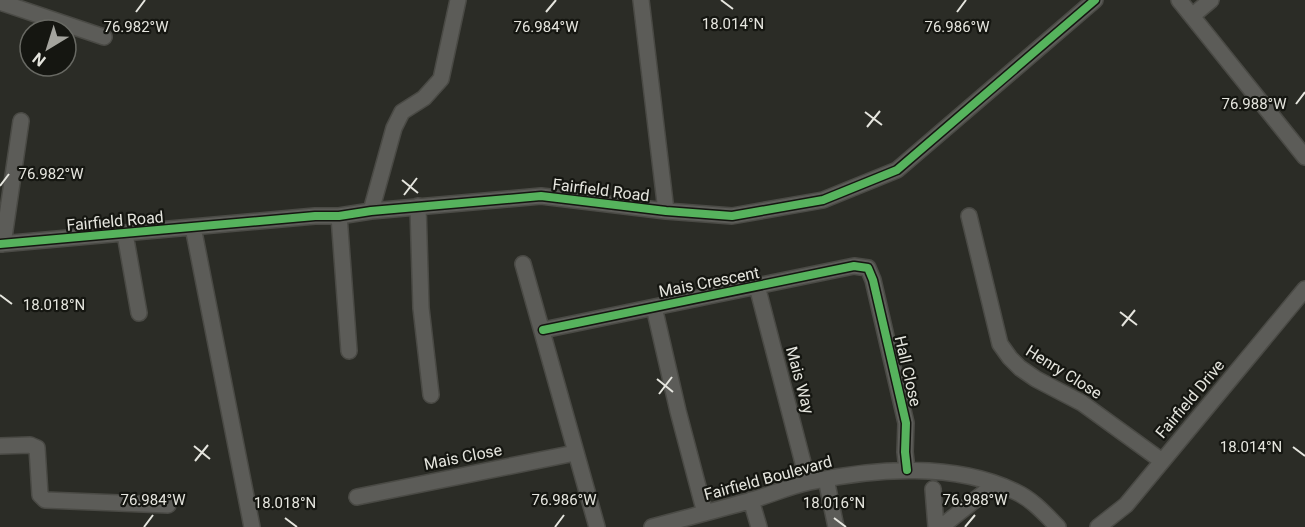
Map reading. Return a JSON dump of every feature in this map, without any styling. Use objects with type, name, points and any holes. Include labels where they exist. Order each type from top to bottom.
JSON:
[{"type":"street","points":[[371,211],[394,128],[402,112],[424,98],[441,79],[458,0]]},
{"type":"street","points":[[641,0],[666,211]]},
{"type":"street","name":"Fairfield Road","points":[[2,244],[315,216],[339,216],[418,206],[541,196],[666,211],[732,216],[823,200],[897,170],[1095,0]]},
{"type":"street","points":[[1179,0],[1305,157]]},
{"type":"street","points":[[1192,16],[1211,0]]},
{"type":"street","points":[[0,2],[104,38]]},
{"type":"street","points":[[2,244],[21,121]]},
{"type":"street","points":[[418,206],[421,308],[431,394]]},
{"type":"street","points":[[339,216],[349,351]]},
{"type":"street","name":"Henry Close","points":[[969,216],[1000,344],[1010,358],[1036,379],[1082,403],[1162,461]]},
{"type":"street","points":[[192,227],[252,527]]},
{"type":"street","points":[[125,234],[139,314]]},
{"type":"street","points":[[524,264],[597,527]]},
{"type":"street","name":"Mais Crescent","points":[[543,330],[854,266],[868,268],[873,280]]},
{"type":"street","name":"Hall Close","points":[[873,280],[906,423],[907,470]]},
{"type":"street","name":"Mais Way","points":[[757,286],[808,482]]},
{"type":"street","name":"Fairfield Drive","points":[[1098,527],[1126,505],[1305,289]]},
{"type":"street","points":[[654,307],[705,513]]},
{"type":"street","points":[[0,446],[30,445],[37,448],[40,495],[45,500],[168,505]]},
{"type":"street","name":"Mais Close","points":[[357,497],[575,453]]},
{"type":"street","name":"Fairfield Boulevard","points":[[652,527],[808,482],[861,473],[907,470],[960,475],[995,484],[1017,493],[1036,505],[1058,527]]},
{"type":"street","points":[[826,479],[836,527]]},
{"type":"street","points":[[941,527],[995,484]]},
{"type":"street","points":[[933,489],[936,527]]},
{"type":"street","points":[[751,500],[759,527]]},
{"type":"cycle path","points":[[0,244],[315,216],[339,216],[371,211],[541,196],[666,211],[732,216],[823,200],[897,170],[1095,0]]},
{"type":"cycle path","points":[[543,330],[854,266],[868,268],[873,280],[906,423],[907,470]]}]
